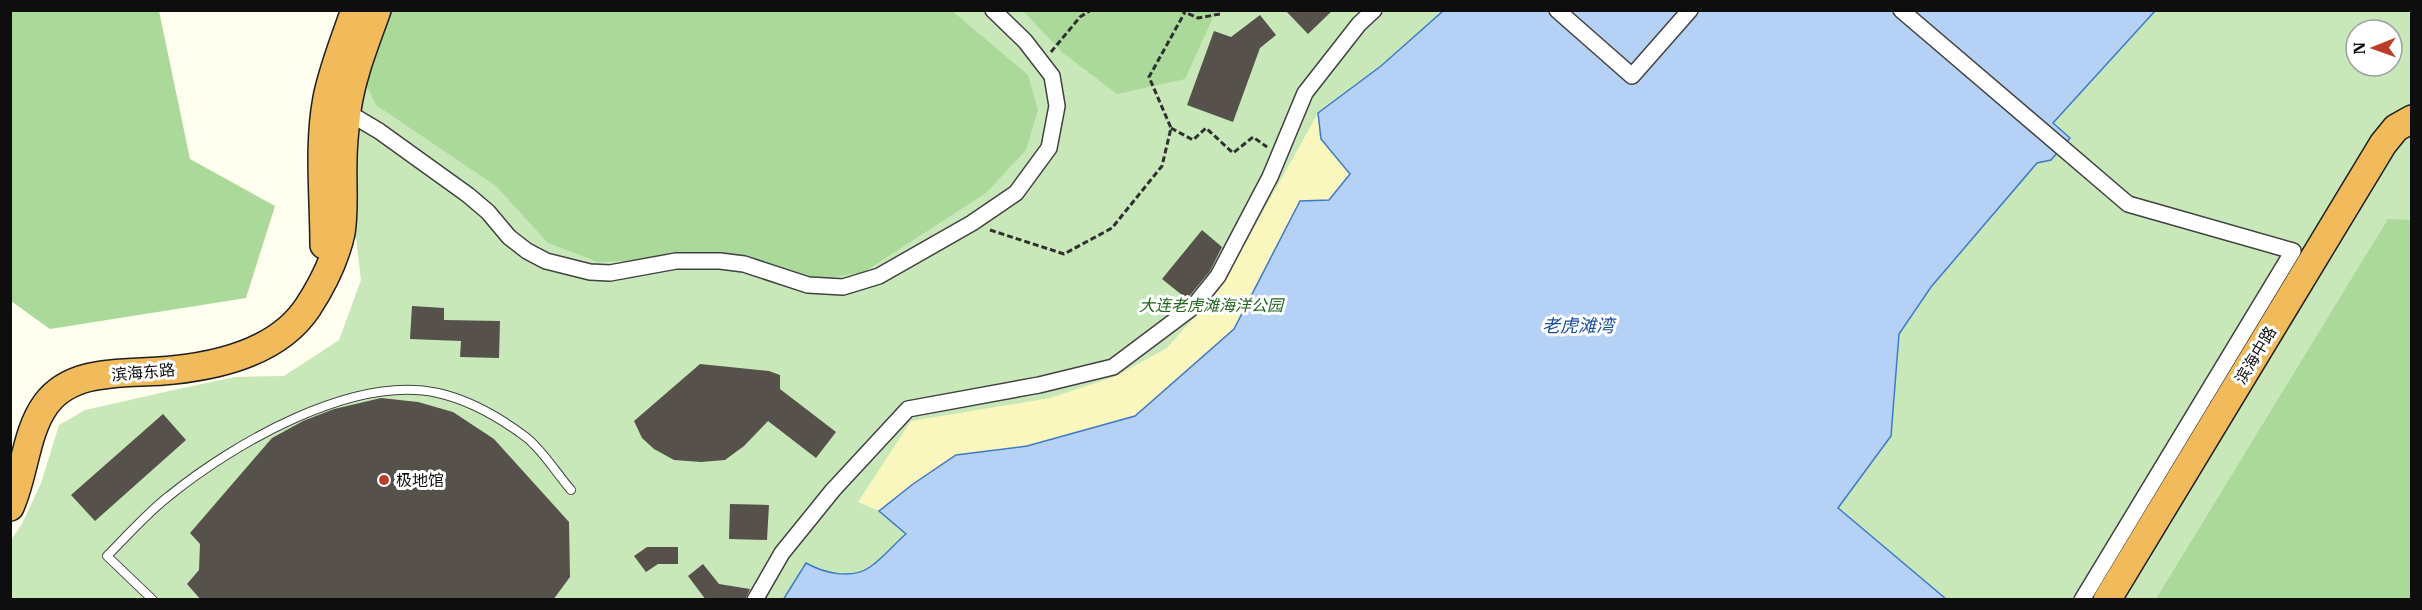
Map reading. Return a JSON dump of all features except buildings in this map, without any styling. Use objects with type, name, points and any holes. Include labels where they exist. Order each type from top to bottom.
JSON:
[{"type":"highway","name":"滨海东路","points":[[337,106],[335,67],[355,10]]},
{"type":"highway","name":"滨海东路","points":[[10,507],[33,429],[45,405],[60,388],[97,375],[204,366],[233,359],[262,348],[284,333],[307,309],[324,280],[324,160],[337,106],[355,70],[377,10]]},
{"type":"highway","name":"滨海中路","points":[[2107,600],[2383,144],[2396,128],[2412,119]]},
{"type":"street","points":[[337,106],[379,131],[468,195],[488,212],[509,237],[527,251],[546,261],[590,272],[630,271],[676,261],[720,261],[744,264],[808,285],[843,287],[879,276],[972,224],[1016,193],[1049,148],[1057,106],[1052,76],[1025,41],[993,10]]},
{"type":"street","points":[[755,600],[782,553],[833,490],[908,409],[1039,385],[1113,367],[1193,308],[1218,276],[1260,197],[1305,93],[1359,24],[1374,10]]},
{"type":"street","points":[[1557,10],[1632,76],[1690,10]]},
{"type":"street","points":[[1901,10],[2128,204],[2293,251],[2082,600]]},
{"type":"lane","points":[[153,600],[107,556],[166,497],[208,465],[270,431],[318,409],[357,396],[400,391],[438,393],[478,408],[528,439],[571,490]]},
{"type":"path","points":[[1038,59],[1052,52],[1080,16],[1091,10]]},
{"type":"path","points":[[972,224],[1064,254],[1112,228],[1162,166],[1171,128],[1149,78],[1182,11],[1198,18],[1220,14],[1220,10]]},
{"type":"path","points":[[1171,128],[1193,140],[1206,128],[1233,153],[1252,137]]},
{"type":"green space","points":[[11,10],[159,11],[190,159],[275,206],[246,298],[50,329],[11,301]]},
{"type":"green space","points":[[951,10],[1028,75],[1038,110],[1026,150],[986,193],[864,272],[810,281],[696,254],[645,260],[598,262],[548,243],[496,186],[376,105],[364,80],[390,11]]},
{"type":"green space","name":"大连老虎滩海洋公园","points":[[384,11],[2411,11],[2411,599],[11,600],[11,540],[22,524],[41,483],[59,425],[85,410],[178,389],[235,377],[284,376],[339,340],[361,280],[349,180],[349,150]]},
{"type":"green space","points":[[1023,11],[1216,11],[1185,79],[1117,94],[1063,53]]},
{"type":"green space","points":[[2388,219],[2411,220],[2411,599],[2156,599]]},
{"type":"sand","points":[[1318,113],[1321,139],[1350,174],[1329,200],[1300,201],[1234,329],[1135,416],[1027,446],[956,455],[913,484],[879,511],[858,502],[911,421],[1050,398],[1114,377],[1167,348],[1221,287]]},
{"type":"water","name":"老虎滩湾","points":[[1443,11],[2155,11],[2053,123],[2070,138],[2051,160],[2037,163],[1931,287],[1899,334],[1891,436],[1838,508],[1946,599],[783,600],[806,563],[821,570],[846,574],[863,571],[875,563],[906,534],[879,511],[913,484],[956,455],[1027,446],[1135,416],[1234,329],[1300,201],[1329,200],[1350,174],[1321,139],[1318,113],[1381,66]]},
{"type":"place","name":"极地馆","points":[[384,480]]}]
